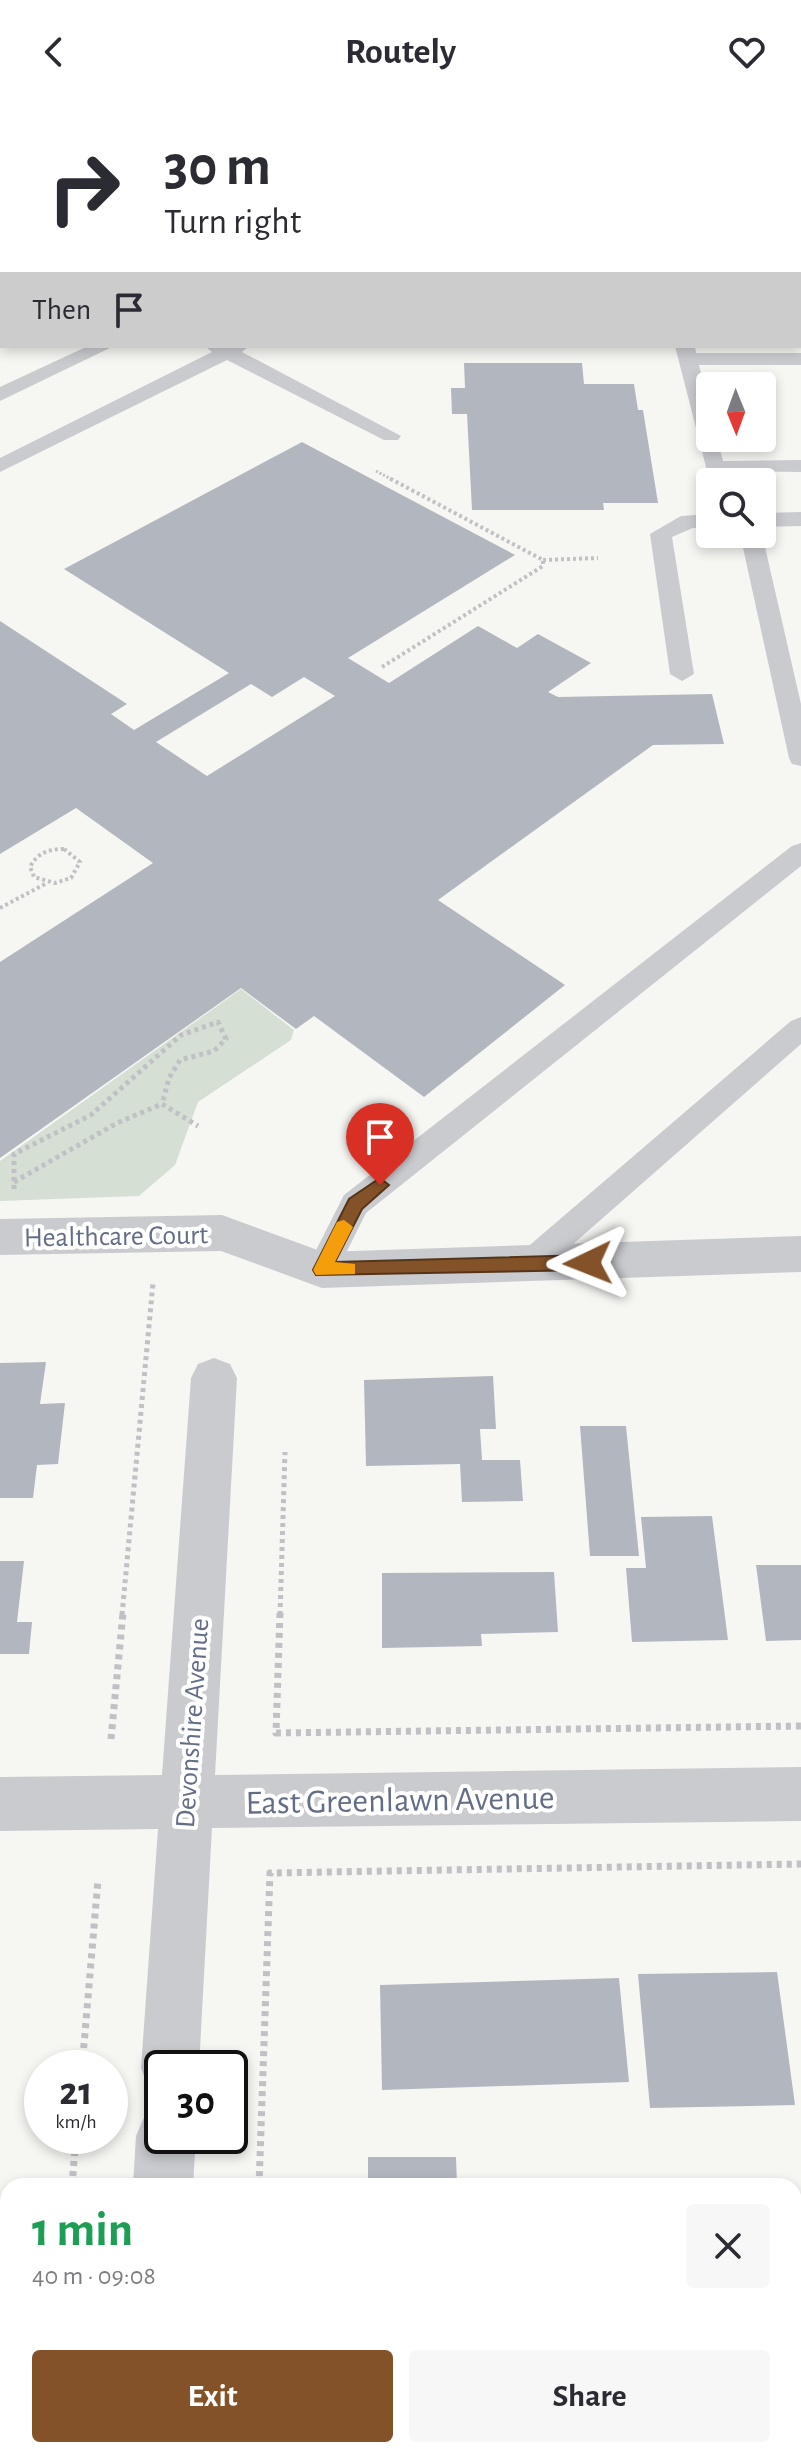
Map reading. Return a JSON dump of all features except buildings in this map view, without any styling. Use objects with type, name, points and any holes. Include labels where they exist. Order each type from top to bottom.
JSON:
[{"type":"street","name":"Healthcare Court","points":[[0,1237],[222,1233],[322,1270],[801,1254]]},
{"type":"street","name":"Devonshire Avenue","points":[[171,2050],[214,1378]]},
{"type":"street","name":"East Greenlawn Avenue","points":[[0,1804],[801,1794]]},
{"type":"street","points":[[163,2178],[165,2154]]},
{"type":"lane","points":[[0,395],[100,348]]},
{"type":"lane","points":[[0,466],[227,348],[391,436]]},
{"type":"lane","points":[[801,359],[686,352],[714,467],[801,466]]},
{"type":"lane","points":[[776,520],[801,519]]},
{"type":"lane","points":[[682,674],[661,534],[689,521],[696,521]]},
{"type":"lane","points":[[754,548],[801,758]]},
{"type":"lane","points":[[322,1270],[355,1204],[801,852]]},
{"type":"lane","points":[[528,1265],[801,1028]]},
{"type":"path","points":[[365,466],[543,560],[598,558]]},
{"type":"path","points":[[382,667],[543,566],[543,560]]},
{"type":"path","points":[[0,908],[46,883],[71,878],[80,868],[77,856],[57,849],[35,857],[31,873],[46,883]]},
{"type":"path","points":[[15,1193],[14,1154],[94,1114],[147,1061],[201,1024],[218,1022],[226,1039],[214,1051],[180,1060],[169,1078],[162,1104]]},
{"type":"path","points":[[162,1104],[198,1126]]},
{"type":"path","points":[[13,1183],[117,1123],[162,1104]]},
{"type":"path","points":[[111,1739],[154,1270]]},
{"type":"path","points":[[285,1452],[276,1733],[801,1726]]},
{"type":"path","points":[[259,2178],[270,1873],[801,1864]]},
{"type":"path","points":[[84,2050],[98,1880]]},
{"type":"path","points":[[73,2178],[75,2154]]},
{"type":"shaded area","points":[[241,989],[294,1030],[291,1040],[198,1102],[175,1165],[139,1196],[0,1201],[0,1161]]},
{"type":"slow traffic","points":[[344,1227],[322,1270],[349,1269]]},
{"type":"route","points":[[380,1185],[355,1204],[322,1270],[588,1263]]}]
